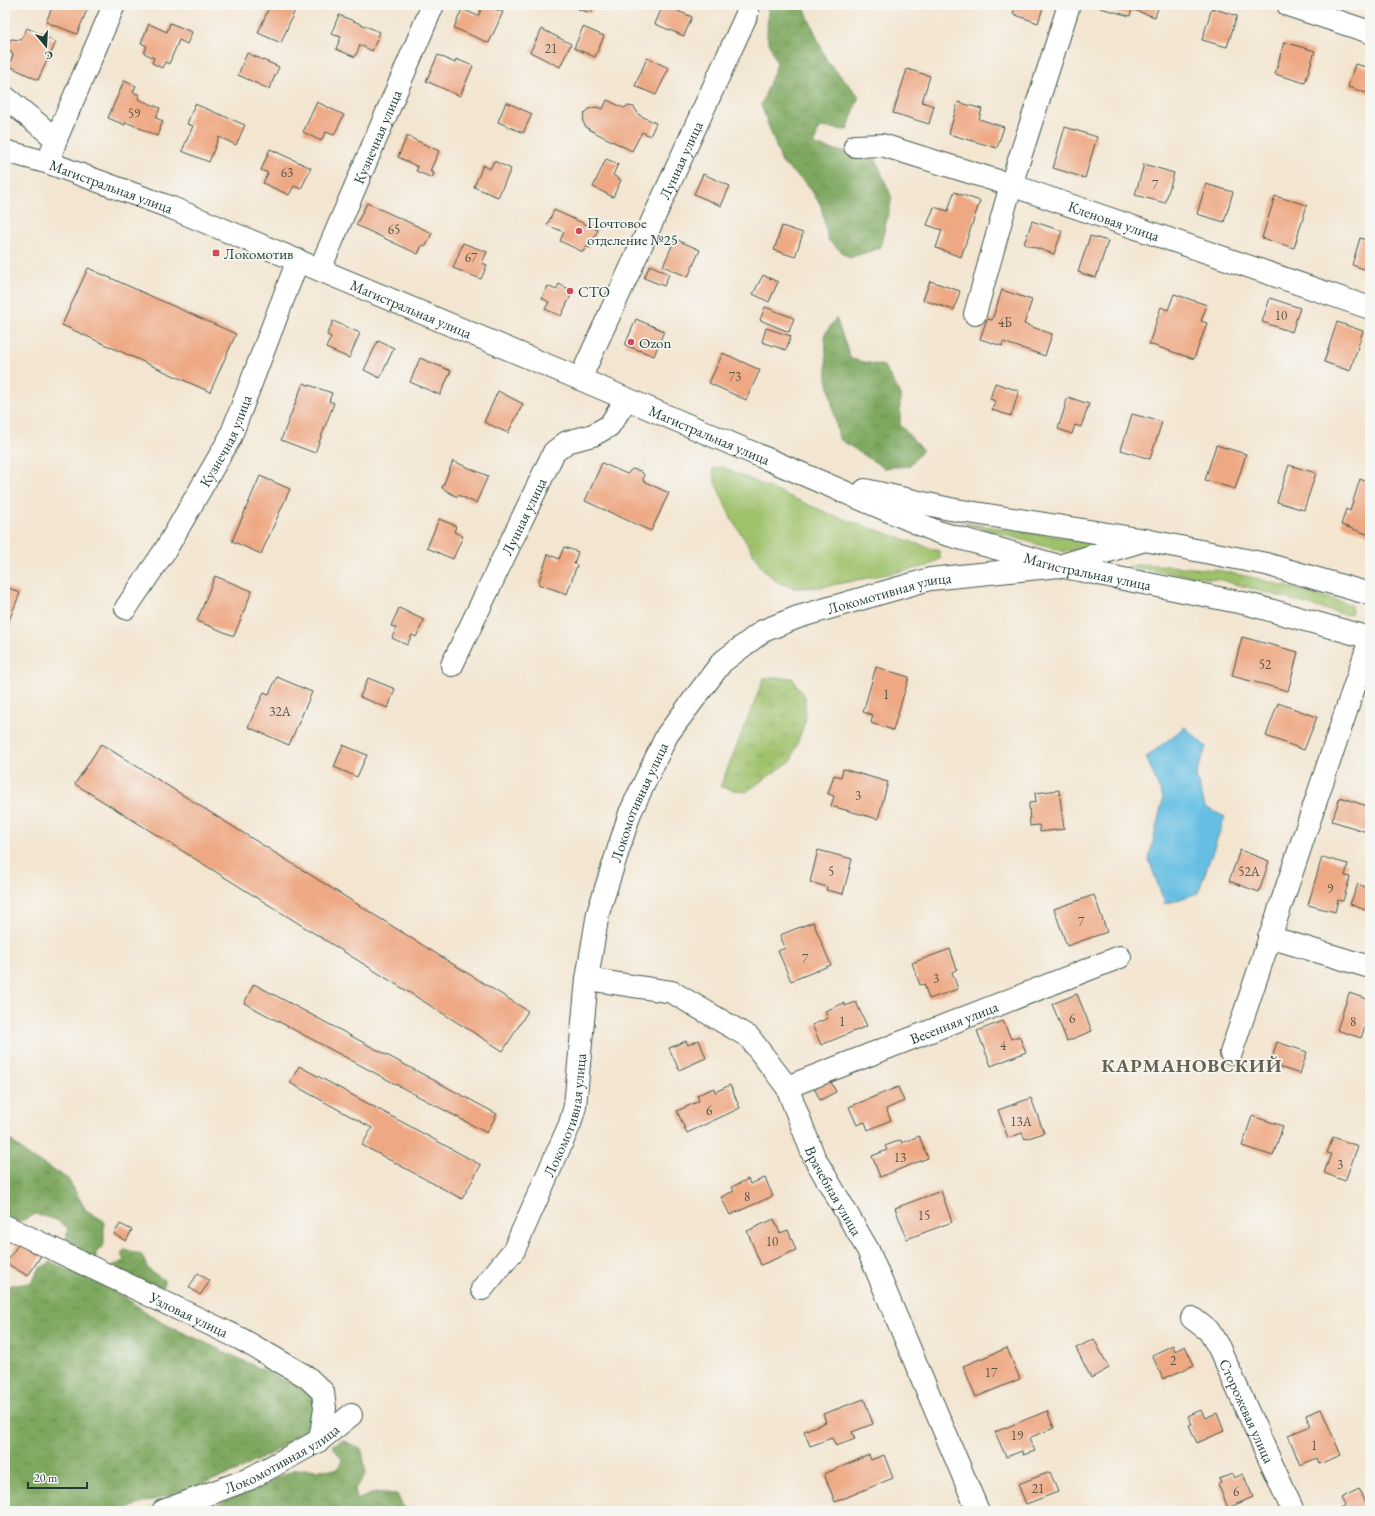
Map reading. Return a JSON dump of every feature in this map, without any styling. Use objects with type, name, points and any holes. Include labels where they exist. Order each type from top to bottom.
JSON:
[{"type":"street","points":[[49,163],[56,139],[114,5]]},
{"type":"street","name":"Кузнечная улица","points":[[320,269],[433,5]]},
{"type":"street","name":"Лунная улица","points":[[580,379],[747,14],[747,5]]},
{"type":"street","points":[[975,314],[1011,185],[1069,5]]},
{"type":"street","points":[[1288,5],[1370,32]]},
{"type":"street","points":[[5,97],[56,139]]},
{"type":"street","name":"Кленовая улица","points":[[855,146],[882,145],[1011,185],[1370,308]]},
{"type":"street","name":"Магистральная улица","points":[[5,151],[49,163],[172,208],[320,269],[938,532],[1059,566],[1248,604],[1370,639]]},
{"type":"street","name":"Кузнечная улица","points":[[126,608],[166,549],[230,438],[298,260]]},
{"type":"street","name":"Лунная улица","points":[[452,665],[554,452],[567,442],[593,435],[609,426],[627,399]]},
{"type":"street","name":"Магистральная улица","points":[[814,479],[950,509],[1145,540],[1266,564],[1370,594]]},
{"type":"street","points":[[1059,566],[1145,540]]},
{"type":"street","name":"Локомотивная улица","points":[[482,1290],[514,1250],[570,1124],[574,1106],[588,979],[598,913],[630,813],[667,735],[722,662],[762,631],[798,617],[930,580],[1059,566]]},
{"type":"street","points":[[1231,1052],[1370,639]]},
{"type":"street","points":[[1269,937],[1370,967]]},
{"type":"street","name":"Весенняя улица","points":[[787,1087],[1120,957]]},
{"type":"street","name":"Врачебная улица","points":[[588,979],[672,992],[749,1037],[787,1087],[814,1157],[868,1250],[978,1511]]},
{"type":"street","name":"Узловая улица","points":[[5,1226],[241,1339],[307,1378],[323,1392],[325,1409],[320,1440]]},
{"type":"street","name":"Сторожевая улица","points":[[1192,1318],[1209,1331],[1220,1348],[1293,1511]]},
{"type":"street","name":"Локомотивная улица","points":[[163,1511],[249,1479],[320,1440],[351,1415]]},
{"type":"green space","points":[[768,5],[803,5],[827,61],[859,96],[847,130],[819,127],[814,145],[876,160],[892,198],[880,248],[849,258],[828,240],[821,206],[808,185],[782,163],[761,105],[777,64],[767,36]]},
{"type":"green space","points":[[836,318],[851,359],[884,366],[900,393],[900,425],[923,450],[909,466],[884,468],[839,439],[827,378],[825,334]]},
{"type":"green space","points":[[722,467],[832,515],[939,551],[940,559],[928,566],[822,587],[793,588],[777,582],[762,568],[730,516],[715,482],[713,469]]},
{"type":"green space","points":[[963,523],[1101,543],[1065,552]]},
{"type":"green space","points":[[1144,564],[1217,570],[1255,578],[1350,604],[1352,609],[1351,614],[1345,615],[1221,580],[1127,567]]},
{"type":"green space","points":[[764,678],[792,678],[805,697],[805,722],[791,761],[746,792],[720,787]]},
{"type":"green space","points":[[5,1135],[28,1155],[68,1179],[86,1210],[104,1221],[104,1245],[96,1253],[96,1262],[72,1255],[66,1241],[68,1228],[56,1220],[36,1214],[19,1222],[5,1219]]},
{"type":"green space","points":[[125,1249],[142,1255],[148,1269],[164,1280],[164,1287],[144,1284],[112,1266],[124,1261],[121,1254]]},
{"type":"green space","points":[[51,1262],[118,1293],[161,1322],[310,1392],[316,1406],[310,1426],[272,1453],[233,1473],[118,1511],[5,1511],[5,1286],[31,1283],[40,1268]]},
{"type":"green space","points":[[343,1440],[362,1450],[366,1474],[355,1489],[357,1500],[376,1492],[397,1494],[403,1507],[414,1511],[202,1511],[296,1469],[337,1470],[342,1460],[332,1445]]},
{"type":"water","points":[[1185,727],[1206,747],[1196,776],[1205,807],[1225,817],[1198,893],[1165,904],[1149,860],[1163,798],[1146,757]]},
{"type":"building","points":[[53,5],[89,5],[77,34],[46,22]]},
{"type":"building","points":[[270,5],[297,5],[281,43],[258,33]]},
{"type":"building","points":[[483,5],[503,12],[489,43],[454,28],[462,9],[478,16]]},
{"type":"building","points":[[580,5],[594,5],[591,13],[578,9]]},
{"type":"building","points":[[663,5],[681,5],[678,11],[692,17],[684,36],[655,24]]},
{"type":"building","points":[[1016,5],[1044,5],[1038,23],[1013,14]]},
{"type":"building","points":[[1101,5],[1133,5],[1130,16],[1100,8]]},
{"type":"building","points":[[1135,5],[1159,5],[1155,17],[1133,10]]},
{"type":"building","points":[[1212,8],[1237,16],[1227,47],[1202,40]]},
{"type":"building","points":[[339,15],[380,32],[372,51],[360,45],[355,57],[336,49],[341,37],[331,34]]},
{"type":"building","points":[[170,23],[192,32],[187,44],[179,40],[169,64],[165,62],[162,68],[152,63],[154,58],[144,53],[147,46],[141,43],[149,24],[167,32]]},
{"type":"building","points":[[583,27],[604,36],[595,57],[574,48]]},
{"type":"building","points":[[27,28],[56,42],[38,80],[9,66],[13,55],[7,46],[11,39],[21,40]]},
{"type":"building","points":[[542,29],[571,44],[560,67],[530,52]]},
{"type":"building","points":[[1284,42],[1315,51],[1305,83],[1275,74]]},
{"type":"building","points":[[247,53],[279,67],[269,89],[238,75]]},
{"type":"building","points":[[438,55],[455,63],[456,59],[473,66],[460,96],[426,81]]},
{"type":"building","points":[[647,58],[669,68],[656,95],[635,86]]},
{"type":"building","points":[[1355,64],[1370,68],[1370,94],[1348,87]]},
{"type":"building","points":[[907,69],[930,76],[922,102],[934,106],[929,124],[893,113]]},
{"type":"building","points":[[124,81],[136,86],[133,92],[139,95],[138,99],[160,108],[156,118],[163,121],[157,136],[126,122],[125,125],[108,118]]},
{"type":"building","points":[[607,100],[624,108],[627,106],[634,107],[639,115],[656,123],[650,136],[642,132],[632,151],[592,131],[586,127],[583,122],[584,114],[589,109],[596,107],[603,109]]},
{"type":"building","points":[[317,102],[344,115],[334,135],[326,132],[321,141],[303,132]]},
{"type":"building","points":[[506,102],[532,114],[523,133],[498,122]]},
{"type":"building","points":[[958,102],[982,109],[979,119],[1004,127],[997,148],[949,134]]},
{"type":"building","points":[[195,104],[245,125],[236,145],[219,137],[209,162],[182,151],[193,126],[187,124]]},
{"type":"building","points":[[1065,127],[1097,137],[1085,178],[1053,168]]},
{"type":"building","points":[[407,136],[439,151],[430,171],[434,173],[432,178],[416,171],[418,167],[398,157]]},
{"type":"building","points":[[270,149],[311,168],[301,189],[294,186],[289,195],[263,183],[268,173],[261,170]]},
{"type":"building","points":[[606,159],[618,164],[613,175],[621,180],[613,197],[593,187]]},
{"type":"building","points":[[494,161],[511,169],[498,197],[474,187],[483,165],[490,169]]},
{"type":"building","points":[[1144,164],[1174,173],[1165,203],[1135,195]]},
{"type":"building","points":[[703,174],[730,186],[721,206],[694,194]]},
{"type":"building","points":[[1206,184],[1233,192],[1224,222],[1197,214]]},
{"type":"building","points":[[954,192],[980,201],[961,257],[936,248],[942,230],[927,225],[934,207],[948,211]]},
{"type":"building","points":[[1275,196],[1307,205],[1294,248],[1262,238]]},
{"type":"building","points":[[367,203],[432,233],[426,246],[422,245],[418,254],[356,225]]},
{"type":"building","name":"Почтовое отделение №25","points":[[554,210],[598,230],[589,248],[586,246],[583,252],[560,241],[564,232],[547,225]]},
{"type":"building","points":[[1032,221],[1062,231],[1054,254],[1024,244]]},
{"type":"building","points":[[782,226],[803,233],[795,257],[774,250]]},
{"type":"building","points":[[1090,236],[1108,241],[1096,278],[1078,272]]},
{"type":"building","points":[[1360,238],[1370,241],[1370,271],[1352,265]]},
{"type":"building","points":[[675,239],[700,250],[688,277],[663,266]]},
{"type":"building","points":[[463,243],[487,252],[482,263],[487,265],[481,279],[453,268]]},
{"type":"building","points":[[650,265],[669,274],[664,286],[644,278]]},
{"type":"building","points":[[88,268],[236,334],[210,392],[62,325]]},
{"type":"building","points":[[763,275],[778,282],[769,302],[753,294]]},
{"type":"building","points":[[930,281],[960,291],[954,310],[923,300]]},
{"type":"building","points":[[559,284],[573,291],[561,316],[545,309],[549,302],[542,298],[548,286],[556,290]]},
{"type":"building","points":[[1002,290],[1032,300],[1024,324],[1052,334],[1045,356],[1003,342],[1002,346],[980,339],[987,319],[992,320]]},
{"type":"building","points":[[1174,294],[1207,305],[1201,321],[1207,323],[1194,359],[1149,344],[1161,307],[1168,310]]},
{"type":"building","points":[[1270,298],[1300,308],[1292,332],[1262,322]]},
{"type":"building","points":[[765,307],[794,318],[789,332],[760,320]]},
{"type":"building","points":[[636,319],[664,331],[654,356],[625,345]]},
{"type":"building","points":[[333,321],[360,333],[349,358],[326,348],[331,337],[327,335]]},
{"type":"building","points":[[1337,322],[1363,331],[1350,371],[1324,362]]},
{"type":"building","points":[[766,328],[791,336],[786,350],[762,342]]},
{"type":"building","points":[[378,341],[394,348],[380,378],[364,370]]},
{"type":"building","points":[[723,353],[760,370],[746,400],[709,383]]},
{"type":"building","points":[[420,358],[451,371],[440,395],[410,382]]},
{"type":"building","points":[[303,383],[332,393],[329,401],[334,403],[315,453],[281,440]]},
{"type":"building","points":[[995,383],[1019,391],[1011,416],[992,410],[995,401],[990,399]]},
{"type":"building","points":[[498,391],[523,404],[508,433],[484,422]]},
{"type":"building","points":[[1068,397],[1089,404],[1081,427],[1075,425],[1072,434],[1058,429]]},
{"type":"building","points":[[1132,414],[1162,422],[1150,459],[1121,450]]},
{"type":"building","points":[[1216,445],[1246,454],[1235,489],[1205,480]]},
{"type":"building","points":[[453,461],[488,476],[476,503],[458,495],[457,497],[442,488]]},
{"type":"building","points":[[602,463],[627,474],[632,469],[641,471],[644,475],[643,481],[669,493],[651,531],[585,501]]},
{"type":"building","points":[[1289,465],[1316,473],[1304,510],[1277,502]]},
{"type":"building","points":[[260,476],[290,489],[261,554],[232,541]]},
{"type":"building","points":[[1360,479],[1370,483],[1370,535],[1341,525],[1346,509],[1350,511]]},
{"type":"building","points":[[439,519],[456,526],[454,532],[463,536],[453,559],[427,548]]},
{"type":"building","points":[[564,547],[578,552],[574,564],[577,565],[567,594],[538,584],[548,554],[559,559]]},
{"type":"building","points":[[215,576],[252,591],[234,636],[197,621]]},
{"type":"building","points":[[5,586],[20,593],[8,623],[5,621]]},
{"type":"building","points":[[399,608],[424,620],[416,637],[412,635],[407,645],[392,638],[396,628],[391,626]]},
{"type":"building","points":[[1242,637],[1298,652],[1288,691],[1232,676]]},
{"type":"building","points":[[876,667],[909,677],[893,730],[871,723],[873,715],[863,712]]},
{"type":"building","points":[[277,677],[312,692],[289,745],[248,727],[264,692],[269,694]]},
{"type":"building","points":[[368,678],[395,689],[388,708],[360,697]]},
{"type":"building","points":[[1278,703],[1317,717],[1304,750],[1266,736]]},
{"type":"building","points":[[101,744],[528,1011],[503,1051],[75,784]]},
{"type":"building","points":[[343,745],[367,755],[357,777],[334,767]]},
{"type":"building","points":[[843,769],[888,782],[878,819],[831,806],[834,796],[828,794],[834,775],[841,777]]},
{"type":"building","points":[[1059,790],[1064,829],[1040,832],[1039,825],[1030,826],[1029,803],[1036,802],[1035,793]]},
{"type":"building","points":[[1340,797],[1370,807],[1370,833],[1332,821]]},
{"type":"building","points":[[818,850],[852,859],[843,894],[826,890],[827,887],[810,882]]},
{"type":"building","points":[[1240,850],[1269,861],[1259,892],[1229,881]]},
{"type":"building","points":[[1322,857],[1348,864],[1345,876],[1350,877],[1343,901],[1338,900],[1335,912],[1308,905]]},
{"type":"building","points":[[1358,884],[1370,889],[1370,912],[1350,904]]},
{"type":"building","points":[[1094,895],[1107,932],[1067,946],[1054,909]]},
{"type":"building","points":[[813,922],[831,965],[791,981],[778,951],[785,948],[780,935]]},
{"type":"building","points":[[950,949],[957,969],[952,972],[958,989],[929,999],[924,984],[920,985],[912,963]]},
{"type":"building","points":[[254,984],[497,1114],[487,1133],[244,1003]]},
{"type":"building","points":[[1349,993],[1370,1000],[1370,1012],[1361,1038],[1337,1030]]},
{"type":"building","points":[[1077,994],[1092,1031],[1067,1041],[1052,1004]]},
{"type":"building","points":[[856,1002],[867,1026],[821,1045],[812,1025],[828,1018],[825,1011],[844,1003],[845,1006]]},
{"type":"building","points":[[1003,1021],[1011,1039],[1019,1036],[1026,1052],[991,1066],[977,1031]]},
{"type":"building","points":[[699,1040],[706,1058],[679,1070],[669,1048],[686,1041],[688,1045]]},
{"type":"building","points":[[1277,1042],[1307,1052],[1300,1074],[1270,1064]]},
{"type":"building","points":[[299,1066],[481,1165],[462,1199],[362,1145],[372,1128],[290,1083]]},
{"type":"building","points":[[830,1080],[836,1092],[820,1100],[814,1088]]},
{"type":"building","points":[[730,1085],[740,1108],[687,1133],[677,1111],[699,1101],[697,1095],[714,1088],[715,1092]]},
{"type":"building","points":[[898,1087],[904,1101],[886,1109],[891,1120],[868,1130],[865,1122],[857,1125],[849,1107]]},
{"type":"building","points":[[1031,1098],[1044,1133],[1025,1139],[1022,1133],[1008,1138],[998,1110]]},
{"type":"building","points":[[1252,1116],[1283,1126],[1273,1156],[1242,1146]]},
{"type":"building","points":[[919,1136],[928,1158],[880,1177],[872,1156],[887,1150],[885,1146],[901,1140],[902,1143]]},
{"type":"building","points":[[1333,1137],[1358,1146],[1345,1181],[1324,1173],[1331,1154],[1327,1153]]},
{"type":"building","points":[[765,1178],[773,1196],[730,1215],[721,1197],[734,1191],[732,1187],[748,1179],[750,1184]]},
{"type":"building","points":[[941,1191],[952,1222],[907,1239],[895,1208]]},
{"type":"building","points":[[774,1219],[780,1233],[788,1230],[796,1250],[761,1265],[747,1231]]},
{"type":"building","points":[[120,1224],[132,1230],[126,1241],[114,1234]]},
{"type":"building","points":[[21,1240],[42,1254],[28,1276],[6,1263]]},
{"type":"building","points":[[198,1273],[210,1281],[200,1295],[189,1287]]},
{"type":"building","points":[[1094,1339],[1109,1368],[1091,1378],[1076,1348]]},
{"type":"building","points":[[1173,1345],[1175,1351],[1185,1346],[1194,1365],[1163,1379],[1152,1355]]},
{"type":"building","points":[[1007,1348],[1020,1379],[976,1397],[963,1366]]},
{"type":"building","points":[[864,1399],[873,1424],[852,1432],[855,1439],[836,1446],[832,1438],[810,1446],[804,1431],[826,1422],[823,1414]]},
{"type":"building","points":[[1321,1409],[1341,1455],[1319,1464],[1317,1458],[1300,1465],[1288,1435],[1311,1426],[1306,1415]]},
{"type":"building","points":[[1201,1410],[1205,1418],[1217,1413],[1224,1431],[1197,1443],[1189,1425],[1192,1424],[1188,1416]]},
{"type":"building","points":[[1047,1411],[1054,1428],[1029,1438],[1035,1451],[1023,1455],[1022,1451],[1006,1457],[995,1432]]},
{"type":"building","points":[[869,1455],[871,1460],[884,1455],[893,1478],[835,1502],[824,1474]]},
{"type":"building","points":[[1050,1472],[1058,1492],[1026,1504],[1018,1484]]},
{"type":"building","points":[[1232,1474],[1234,1478],[1243,1474],[1253,1497],[1228,1508],[1218,1484],[1221,1483],[1219,1479]]},
{"type":"building","points":[[1359,1489],[1370,1511],[1334,1511],[1345,1505],[1341,1498]]},
{"type":"place","name":"Почтовое отделение №25","points":[[579,231]]},
{"type":"place","name":"Локомотив","points":[[216,253]]},
{"type":"place","name":"СТО","points":[[570,291]]},
{"type":"place","name":"Ozon","points":[[631,342]]},
{"type":"district","name":"КАРМАНОВСКИЙ","points":[[1192,1065]]}]
